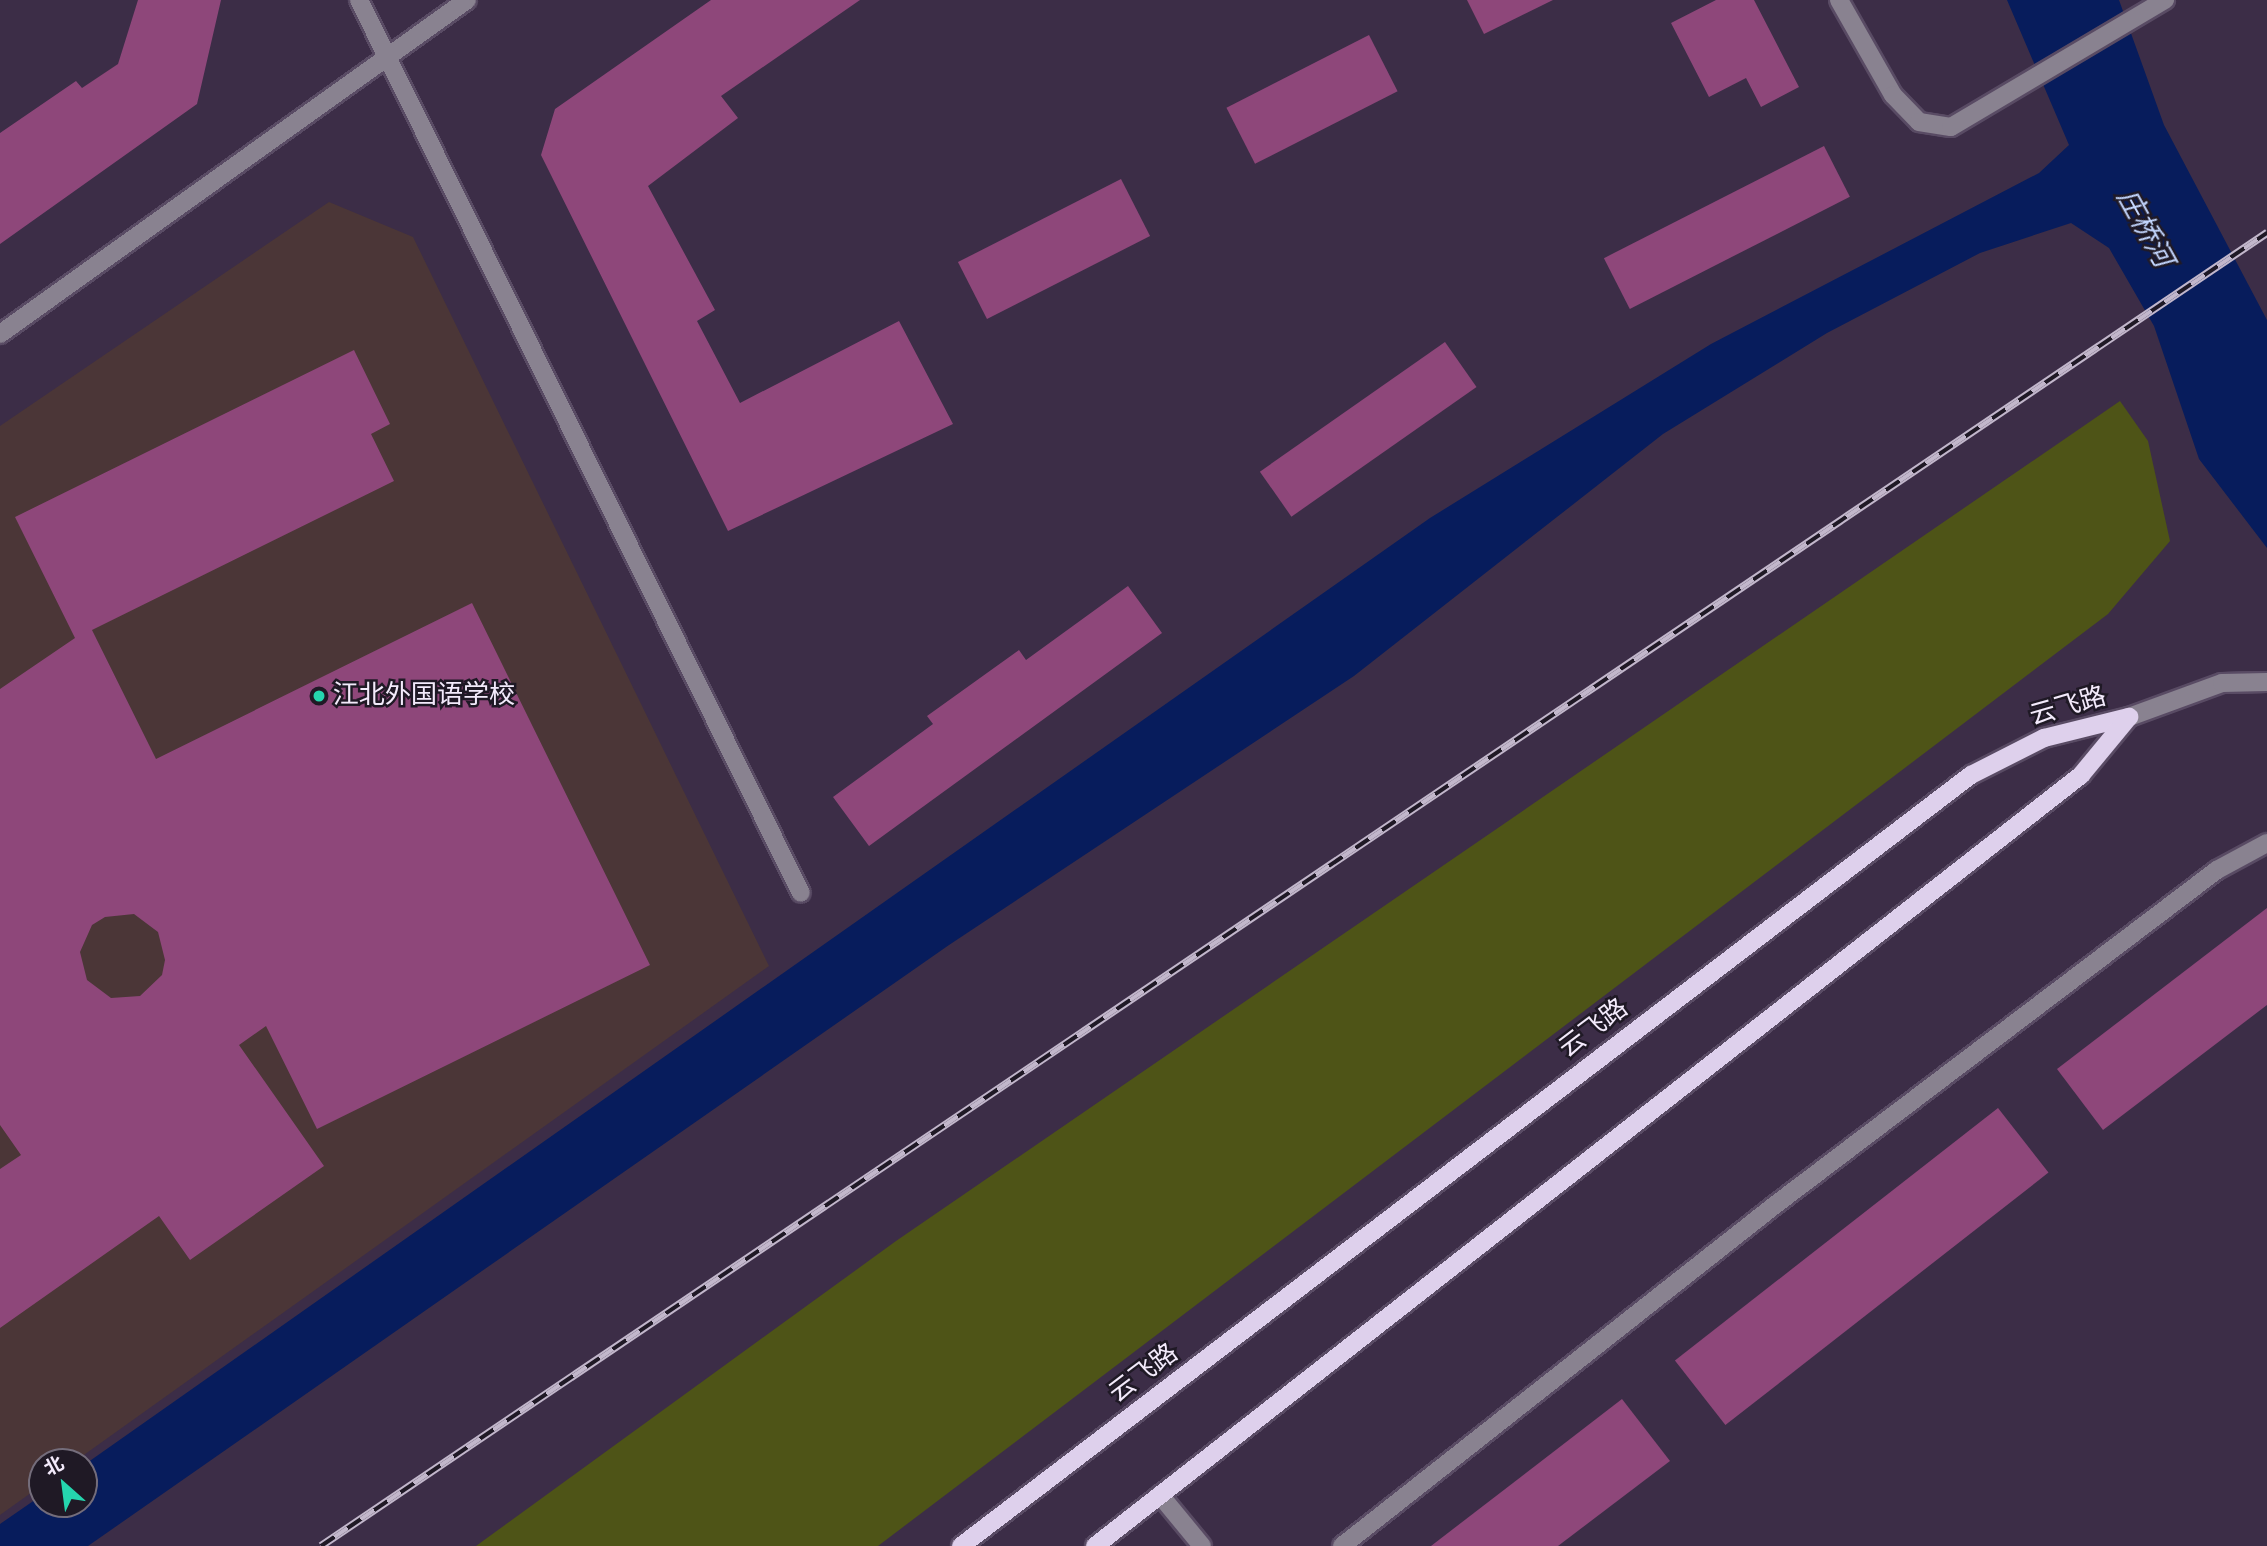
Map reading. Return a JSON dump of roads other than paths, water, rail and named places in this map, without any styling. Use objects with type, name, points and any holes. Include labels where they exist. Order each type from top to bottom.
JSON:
[{"type":"main road","name":"云飞路","points":[[1095,1546],[2081,775],[2129,717]]},
{"type":"main road","name":"云飞路","points":[[961,1546],[1971,775],[2044,738],[2129,717]]},
{"type":"street","points":[[359,0],[802,893]]},
{"type":"street","points":[[0,334],[467,0]]},
{"type":"street","points":[[1839,0],[1893,95],[1919,122],[1951,127],[2162,2]]},
{"type":"street","points":[[2129,717],[2222,682],[2267,682]]},
{"type":"street","points":[[1342,1546],[1775,1205],[2217,870],[2267,843]]},
{"type":"street","points":[[1160,1495],[1202,1546]]},
{"type":"water","name":"庄桥河","points":[[2007,0],[2119,0],[2164,125],[2267,320],[2267,548],[2199,459],[2154,326],[2109,248],[2071,223],[1980,253],[1827,333],[1663,434],[1354,676],[949,945],[88,1546],[0,1546],[0,1524],[28,1505],[28,1518],[98,1518],[98,1455],[1430,518],[1711,344],[2039,173],[2069,145]]},
{"type":"railway","points":[[321,1546],[2267,233]]},
{"type":"place","name":"江北外国语学校","points":[[319,696]]}]
